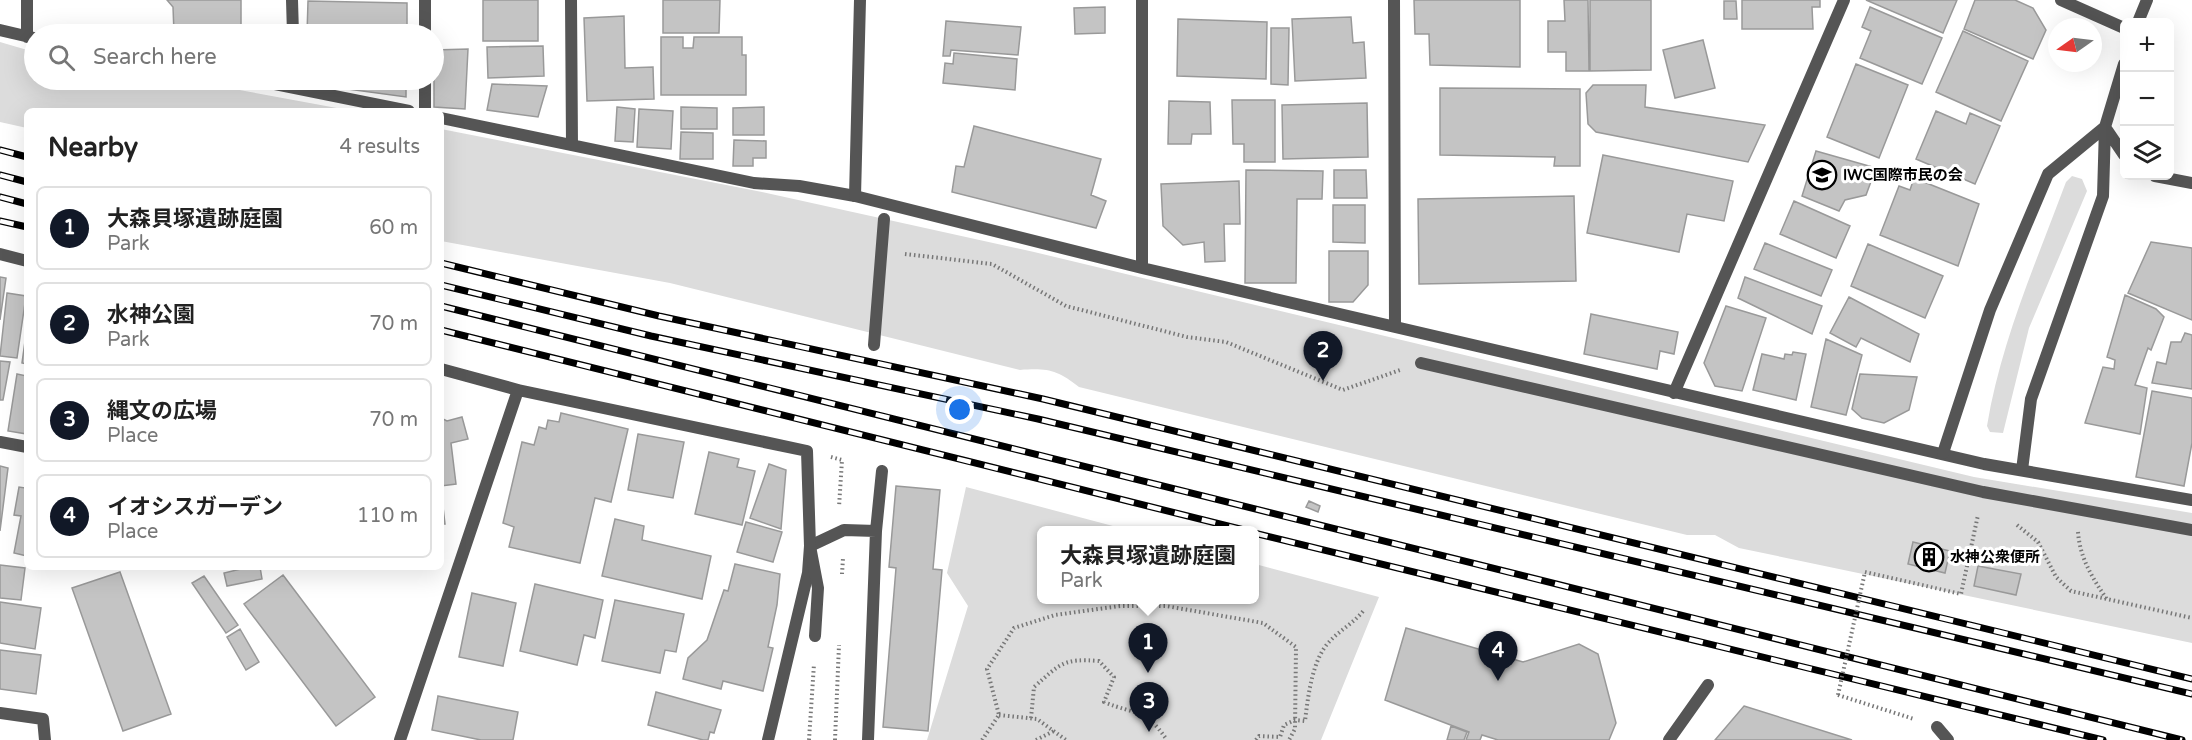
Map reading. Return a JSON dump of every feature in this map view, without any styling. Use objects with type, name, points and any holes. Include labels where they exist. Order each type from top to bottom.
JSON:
[{"type":"street","points":[[27,0],[30,24]]},
{"type":"street","points":[[292,0],[293,24]]},
{"type":"street","points":[[424,0],[424,24]]},
{"type":"street","points":[[571,0],[572,145]]},
{"type":"street","points":[[855,196],[860,0]]},
{"type":"street","points":[[1142,268],[1143,0]]},
{"type":"street","points":[[1394,0],[1395,327]]},
{"type":"street","points":[[1674,393],[1844,0]]},
{"type":"street","points":[[2061,0],[2120,26]]},
{"type":"street","points":[[2140,18],[2147,0]]},
{"type":"street","points":[[0,30],[24,36]]},
{"type":"street","points":[[2022,470],[2031,399],[2103,196],[2105,128],[2122,72]]},
{"type":"street","points":[[322,90],[397,108]]},
{"type":"street","points":[[425,90],[425,108]]},
{"type":"street","points":[[444,119],[754,183],[799,186],[855,196],[1142,268],[1674,393],[2022,470],[2192,500]]},
{"type":"street","points":[[1943,453],[1990,310],[2048,174],[2105,128]]},
{"type":"street","points":[[2105,128],[2120,149]]},
{"type":"street","points":[[2174,180],[2192,183]]},
{"type":"street","points":[[874,345],[884,219]]},
{"type":"street","points":[[0,254],[24,260]]},
{"type":"street","points":[[1421,363],[1983,492],[2192,530]]},
{"type":"street","points":[[444,370],[518,390],[807,451],[810,546],[808,573],[768,740]]},
{"type":"street","points":[[400,740],[518,390]]},
{"type":"street","points":[[0,442],[24,446]]},
{"type":"street","points":[[868,740],[876,531],[882,471]]},
{"type":"street","points":[[810,546],[844,530],[876,531]]},
{"type":"street","points":[[810,546],[818,588],[815,636]]},
{"type":"street","points":[[1669,740],[1708,685]]},
{"type":"street","points":[[0,713],[43,719],[45,740]]},
{"type":"street","points":[[1937,727],[1948,740]]},
{"type":"path","points":[[897,254],[919,254],[993,264],[1066,306],[1187,336],[1226,342],[1343,390],[1421,363]]},
{"type":"path","points":[[842,460],[839,508],[848,509]]},
{"type":"path","points":[[2075,509],[2079,550],[2092,578],[2109,601]]},
{"type":"path","points":[[1937,727],[1838,695],[1865,572],[1960,594],[1979,512],[1988,515]]},
{"type":"path","points":[[2007,521],[2038,542],[2056,576],[2071,591],[2192,618]]},
{"type":"path","points":[[982,740],[999,715],[987,669],[1014,627],[1055,615],[1120,606],[1166,606],[1263,623],[1296,647],[1295,729],[1289,740]]},
{"type":"path","points":[[1256,740],[1259,736],[1280,737],[1284,725],[1295,720],[1305,721],[1311,680],[1327,644],[1355,622],[1364,610]]},
{"type":"path","points":[[809,740],[815,636]]},
{"type":"path","points":[[1031,718],[1034,687],[1054,669],[1071,659],[1099,661],[1114,677],[1104,702],[1134,710],[1153,720],[1167,740]]},
{"type":"path","points":[[999,715],[1038,719],[1066,740]]},
{"type":"path","points":[[1036,740],[1054,731]]},
{"type":"shaded area","points":[[0,42],[24,49],[24,90],[239,90],[337,108],[24,108],[24,127],[0,122]]},
{"type":"shaded area","points":[[444,130],[762,192],[1034,252],[1974,477],[2192,513],[2192,643],[1739,548],[1715,535],[1687,535],[1079,387],[1052,371],[1020,370],[670,283],[444,242]]},
{"type":"shaded area","points":[[2072,176],[2082,179],[2087,191],[2029,328],[2003,433],[1990,432],[1987,426],[1993,394],[2010,333],[2066,182]]},
{"type":"shaded area","points":[[966,487],[1113,526],[1037,526],[1037,604],[1259,604],[1259,565],[1379,597],[1321,740],[927,740],[968,606],[947,573]]},
{"type":"building","points":[[167,0],[241,0],[241,24],[174,24],[173,7]]},
{"type":"building","points":[[483,0],[538,0],[538,41],[483,41]]},
{"type":"building","points":[[663,0],[720,0],[719,33],[663,33]]},
{"type":"building","points":[[1414,0],[1520,0],[1520,67],[1430,65],[1429,34],[1415,34]]},
{"type":"building","points":[[1564,0],[1588,0],[1589,71],[1566,71],[1566,52],[1548,52],[1548,21],[1565,21]]},
{"type":"building","points":[[1590,0],[1651,0],[1651,70],[1590,71]]},
{"type":"building","points":[[1742,0],[1820,0],[1820,7],[1812,7],[1813,29],[1742,29]]},
{"type":"building","points":[[1866,0],[1957,0],[1943,33]]},
{"type":"building","points":[[1975,0],[2015,0],[2033,8],[2046,30],[2033,59],[1964,29]]},
{"type":"building","points":[[308,1],[407,3],[407,24],[307,24]]},
{"type":"building","points":[[1724,1],[1736,1],[1737,19],[1724,19]]},
{"type":"building","points":[[1105,7],[1105,33],[1075,34],[1074,8]]},
{"type":"building","points":[[1870,7],[1942,38],[1922,84],[1860,58],[1871,31],[1862,27]]},
{"type":"building","points":[[624,16],[625,68],[653,67],[654,99],[587,101],[584,18]]},
{"type":"building","points":[[1351,17],[1353,43],[1364,42],[1366,78],[1295,81],[1292,19]]},
{"type":"building","points":[[1178,19],[1267,22],[1266,79],[1177,76]]},
{"type":"building","points":[[946,21],[1021,27],[1018,55],[951,50],[950,56],[943,56]]},
{"type":"building","points":[[1271,28],[1289,28],[1288,85],[1271,84]]},
{"type":"building","points":[[1963,31],[2028,61],[2001,121],[1936,92]]},
{"type":"building","points":[[661,37],[683,37],[683,48],[693,48],[694,37],[742,37],[742,55],[746,55],[746,95],[661,95]]},
{"type":"building","points":[[1703,40],[1715,88],[1675,98],[1663,50]]},
{"type":"building","points":[[543,46],[544,76],[488,78],[487,47]]},
{"type":"building","points":[[468,49],[465,109],[434,107],[434,90],[444,90],[444,50]]},
{"type":"building","points":[[954,53],[1017,59],[1015,90],[943,83],[945,63],[953,64]]},
{"type":"building","points":[[1856,64],[1908,85],[1879,158],[1827,137]]},
{"type":"building","points":[[492,84],[547,86],[538,117],[487,110]]},
{"type":"building","points":[[1593,85],[1646,85],[1645,107],[1765,125],[1748,162],[1596,132],[1588,124],[1586,93]]},
{"type":"building","points":[[1440,88],[1580,89],[1580,166],[1554,166],[1555,157],[1440,155]]},
{"type":"building","points":[[355,90],[406,90],[406,97]]},
{"type":"building","points":[[1232,100],[1275,100],[1275,162],[1244,162],[1244,144],[1233,144]]},
{"type":"building","points":[[1169,101],[1210,102],[1211,134],[1192,134],[1191,144],[1168,144]]},
{"type":"building","points":[[1367,103],[1368,157],[1283,159],[1282,105]]},
{"type":"building","points":[[617,107],[635,109],[633,142],[615,141]]},
{"type":"building","points":[[681,107],[717,108],[717,129],[681,129]]},
{"type":"building","points":[[764,107],[764,135],[733,135],[733,108]]},
{"type":"building","points":[[639,109],[673,111],[671,149],[637,147]]},
{"type":"building","points":[[1936,111],[1966,124],[1970,113],[2000,126],[1975,184],[1916,159]]},
{"type":"building","points":[[974,126],[1101,159],[1091,195],[1106,201],[1096,228],[952,192],[956,166],[964,167]]},
{"type":"building","points":[[681,132],[713,133],[713,159],[680,159]]},
{"type":"building","points":[[734,140],[766,141],[766,158],[753,158],[753,166],[733,166]]},
{"type":"building","points":[[1816,151],[1876,168],[1866,195],[1845,200],[1839,211],[1802,196]]},
{"type":"building","points":[[1603,155],[1733,181],[1724,221],[1687,214],[1679,252],[1587,233]]},
{"type":"building","points":[[1246,170],[1323,171],[1322,199],[1297,199],[1296,283],[1245,283]]},
{"type":"building","points":[[1334,170],[1366,170],[1367,198],[1334,198]]},
{"type":"building","points":[[1914,178],[1979,204],[1958,266],[1880,235],[1899,186],[1910,190]]},
{"type":"building","points":[[1239,181],[1240,224],[1224,224],[1225,261],[1205,262],[1204,242],[1183,245],[1163,226],[1161,184]]},
{"type":"building","points":[[1574,196],[1576,281],[1419,284],[1418,199]]},
{"type":"building","points":[[1794,201],[1850,226],[1836,258],[1780,234]]},
{"type":"building","points":[[1333,205],[1365,205],[1365,243],[1333,242]]},
{"type":"building","points":[[2151,242],[2192,248],[2192,320],[2128,293]]},
{"type":"building","points":[[1765,243],[1832,270],[1821,296],[1754,269]]},
{"type":"building","points":[[1868,244],[1943,276],[1925,318],[1851,286]]},
{"type":"building","points":[[1329,251],[1368,251],[1368,285],[1353,302],[1329,302]]},
{"type":"building","points":[[0,277],[6,278],[0,320]]},
{"type":"building","points":[[1745,277],[1822,306],[1812,334],[1738,298]]},
{"type":"building","points":[[7,293],[24,296],[17,358],[0,356]]},
{"type":"building","points":[[2125,295],[2156,309],[2164,317],[2151,350],[2148,348],[2135,385],[2147,388],[2140,434],[2085,423],[2103,367],[2114,369],[2115,360],[2107,357]]},
{"type":"building","points":[[1849,297],[1919,334],[1910,362],[1861,338],[1856,347],[1830,333]]},
{"type":"building","points":[[1726,306],[1766,318],[1742,391],[1715,386],[1704,363]]},
{"type":"building","points":[[1591,314],[1678,332],[1674,354],[1660,351],[1657,369],[1584,354]]},
{"type":"building","points":[[2185,333],[2192,335],[2192,389],[2152,383],[2157,362],[2166,364],[2171,342],[2181,342]]},
{"type":"building","points":[[1826,339],[1862,355],[1846,415],[1811,407]]},
{"type":"building","points":[[1793,352],[1806,354],[1796,400],[1753,390],[1762,354],[1784,359],[1785,354],[1792,355]]},
{"type":"building","points":[[0,361],[10,362],[3,400],[0,400]]},
{"type":"building","points":[[17,374],[24,375],[24,434],[8,431]]},
{"type":"building","points":[[1860,374],[1917,377],[1909,410],[1884,423],[1862,418],[1852,409]]},
{"type":"building","points":[[2152,391],[2192,398],[2192,443],[2184,486],[2136,477]]},
{"type":"building","points":[[561,413],[628,429],[611,502],[595,498],[580,563],[509,547],[514,527],[503,523],[522,442],[534,445],[539,427],[546,429],[548,420],[559,422]]},
{"type":"building","points":[[462,417],[468,439],[451,443],[456,484],[444,486],[444,420],[447,421]]},
{"type":"building","points":[[638,434],[684,442],[673,498],[628,490]]},
{"type":"building","points":[[709,452],[739,459],[737,467],[755,471],[742,525],[695,514]]},
{"type":"building","points":[[769,464],[786,470],[781,529],[750,518]]},
{"type":"building","points":[[0,466],[8,468],[0,531]]},
{"type":"building","points":[[896,486],[940,490],[933,569],[942,570],[928,731],[883,727],[896,568],[889,567]]},
{"type":"building","points":[[19,487],[24,488],[24,555],[14,553],[21,516],[14,515]]},
{"type":"building","points":[[1309,501],[1320,506],[1318,512],[1306,507]]},
{"type":"building","points":[[615,519],[644,526],[642,540],[711,556],[702,599],[602,576]]},
{"type":"building","points":[[746,522],[782,532],[773,562],[737,552]]},
{"type":"building","name":"水神公衆便所","points":[[1913,542],[1950,551],[1945,573],[1908,564]]},
{"type":"building","points":[[735,564],[780,574],[777,605],[768,647],[773,648],[763,691],[723,681],[721,689],[683,679],[688,658],[707,640],[724,590],[728,591]]},
{"type":"building","points":[[0,565],[24,568],[21,600],[0,598]]},
{"type":"building","points":[[1978,566],[2021,574],[2016,595],[1974,586]]},
{"type":"building","points":[[236,570],[260,570],[262,579],[227,586],[224,573]]},
{"type":"building","points":[[120,572],[171,714],[123,731],[72,588]]},
{"type":"building","points":[[283,575],[375,697],[336,726],[244,604]]},
{"type":"building","points":[[204,576],[238,625],[226,633],[192,583]]},
{"type":"building","points":[[535,584],[603,600],[595,638],[584,635],[577,665],[520,651]]},
{"type":"building","points":[[472,593],[516,603],[503,666],[459,657]]},
{"type":"building","points":[[615,600],[684,614],[676,652],[665,650],[660,673],[602,661]]},
{"type":"building","points":[[0,602],[41,608],[35,649],[0,643]]},
{"type":"building","points":[[1406,628],[1523,662],[1579,644],[1598,654],[1616,723],[1609,740],[1498,740],[1482,735],[1480,740],[1466,740],[1469,732],[1385,700]]},
{"type":"building","points":[[240,629],[259,662],[246,670],[227,637]]},
{"type":"building","points":[[0,650],[41,655],[36,694],[0,689]]},
{"type":"building","points":[[656,692],[721,710],[714,733],[710,732],[708,740],[703,740],[648,725]]},
{"type":"building","points":[[438,696],[518,712],[513,740],[481,740],[432,730]]},
{"type":"building","points":[[1744,706],[1852,740],[1715,740]]},
{"type":"building","points":[[1451,726],[1467,732],[1464,740],[1447,740]]},
{"type":"railway","points":[[0,150],[24,156]]},
{"type":"railway","points":[[0,175],[24,181]]},
{"type":"railway","points":[[0,197],[24,203]]},
{"type":"railway","points":[[0,221],[24,226]]},
{"type":"railway","points":[[444,264],[659,316],[1043,399],[2192,679]]},
{"type":"railway","points":[[444,286],[651,336],[1038,419],[2192,694]]},
{"type":"railway","points":[[444,307],[2182,740]]},
{"type":"railway","points":[[444,331],[1228,526]]},
{"type":"railway","points":[[1259,534],[2103,740]]},
{"type":"place","name":"IWC国際市民の会","points":[[1822,175]]},
{"type":"place","name":"水神公園","points":[[1323,381]]},
{"type":"place","name":"水神公衆便所","points":[[1929,557]]},
{"type":"place","name":"大森貝塚遺跡庭園","points":[[1148,673]]},
{"type":"place","name":"イオシスガーデン","points":[[1498,681]]},
{"type":"place","name":"縄文の広場","points":[[1149,732]]}]
